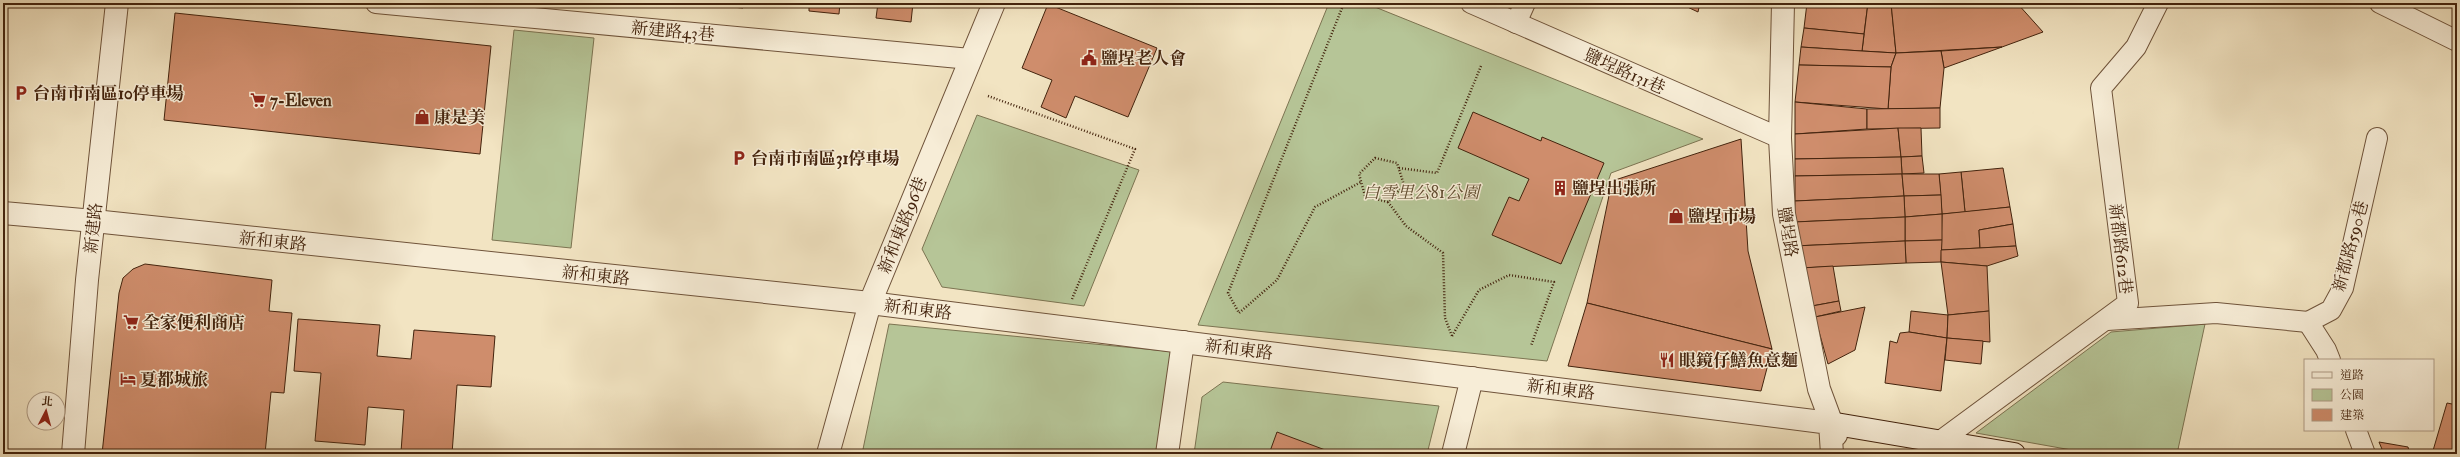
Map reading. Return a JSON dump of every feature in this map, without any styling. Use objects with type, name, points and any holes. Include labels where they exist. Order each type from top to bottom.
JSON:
[{"type":"street","name":"新建路","points":[[73,454],[94,221],[117,3]]},
{"type":"street","name":"新和東路96巷","points":[[828,454],[870,303],[994,3]]},
{"type":"street","name":"鹽埕路","points":[[1783,3],[1780,138],[1784,214],[1818,389],[1830,423],[1845,454]]},
{"type":"street","name":"新和東路","points":[[3,213],[94,221],[870,303],[1830,423],[2014,454]]},
{"type":"street","points":[[1167,454],[1183,342]]},
{"type":"street","points":[[1453,454],[1472,378]]},
{"type":"street","points":[[1830,423],[1832,454]]},
{"type":"lane","name":"新建路43巷","points":[[376,3],[970,59]]},
{"type":"lane","name":"鹽埕路131巷","points":[[1471,3],[1780,138]]},
{"type":"lane","points":[[1516,23],[1525,3]]},
{"type":"lane","name":"新都路612巷","points":[[1939,442],[2107,320],[2128,303],[2101,88],[2136,47],[2158,3]]},
{"type":"lane","points":[[2380,3],[2457,41]]},
{"type":"lane","name":"新都路590巷","points":[[2308,322],[2330,310],[2343,288],[2377,138]]},
{"type":"lane","points":[[2107,320],[2216,313],[2308,322],[2329,359]]},
{"type":"lane","points":[[2356,431],[2365,454]]},
{"type":"path","points":[[1342,8],[1228,293],[1238,313],[1277,280],[1315,207],[1361,182]]},
{"type":"path","points":[[1399,168],[1437,173],[1481,66]]},
{"type":"path","points":[[959,85],[1135,149],[1061,327]]},
{"type":"path","points":[[1388,202],[1404,185],[1399,168],[1397,163],[1375,158],[1359,174],[1365,196],[1388,202],[1406,226],[1443,253],[1445,318],[1452,336],[1479,290],[1509,275],[1554,282],[1531,346]]},
{"type":"green space","name":"白雪里公81公園","points":[[1329,3],[1365,3],[1703,139],[1611,173],[1547,361],[1198,325]]},
{"type":"green space","points":[[514,30],[594,38],[571,248],[492,240]]},
{"type":"green space","points":[[977,115],[1139,170],[1084,306],[942,287],[922,249]]},
{"type":"green space","points":[[889,324],[1176,352],[1160,454],[862,454]]},
{"type":"green space","points":[[2205,324],[2177,454],[2094,454],[1976,433],[2111,332]]},
{"type":"green space","points":[[1223,382],[1439,406],[1427,454],[1194,454],[1202,397]]},
{"type":"building","points":[[708,3],[744,3],[743,8],[708,5]]},
{"type":"building","points":[[809,3],[840,3],[839,14],[809,11]]},
{"type":"building","points":[[878,3],[913,3],[911,22],[876,18]]},
{"type":"building","points":[[1679,3],[1700,3],[1698,12]]},
{"type":"building","points":[[1807,3],[1868,3],[1864,34],[1804,28]]},
{"type":"building","points":[[1868,3],[1891,3],[1896,53],[1862,51]]},
{"type":"building","points":[[1891,3],[2017,3],[2043,32],[2002,47],[1896,53]]},
{"type":"building","name":"鹽埕老人會","points":[[1048,4],[1157,48],[1128,117],[1075,96],[1066,118],[1041,107],[1052,80],[1022,68]]},
{"type":"building","points":[[175,13],[491,46],[480,154],[164,120]]},
{"type":"building","points":[[1804,28],[1864,34],[1862,51],[1801,47]]},
{"type":"building","points":[[1801,47],[1896,53],[1891,67],[1799,65]]},
{"type":"building","points":[[2002,47],[1944,68],[1941,51]]},
{"type":"building","points":[[1941,51],[1944,68],[1940,108],[1888,109],[1891,67],[1896,53]]},
{"type":"building","points":[[1799,65],[1891,67],[1888,109],[1795,102]]},
{"type":"building","points":[[1795,102],[1867,109],[1867,129],[1795,134]]},
{"type":"building","points":[[1940,108],[1940,128],[1867,129],[1867,109]]},
{"type":"building","name":"鹽埕出張所","points":[[1473,112],[1541,141],[1542,137],[1604,163],[1561,264],[1492,235],[1509,197],[1519,201],[1529,179],[1458,148]]},
{"type":"building","points":[[1898,128],[1901,157],[1795,159],[1795,134]]},
{"type":"building","points":[[1898,128],[1921,128],[1922,156],[1901,157]]},
{"type":"building","name":"鹽埕市場","points":[[1741,139],[1748,251],[1772,349],[1587,303],[1612,181]]},
{"type":"building","points":[[1922,156],[1924,173],[1902,174],[1901,157]]},
{"type":"building","points":[[1901,157],[1902,174],[1795,176],[1795,159]]},
{"type":"building","points":[[2003,168],[2010,207],[1965,212],[1961,172]]},
{"type":"building","points":[[1961,172],[1965,212],[1942,214],[1939,174]]},
{"type":"building","points":[[1902,174],[1904,196],[1795,201],[1795,176]]},
{"type":"building","points":[[1902,174],[1939,174],[1941,195],[1904,196]]},
{"type":"building","points":[[1941,195],[1942,214],[1905,217],[1904,196]]},
{"type":"building","points":[[1904,196],[1905,217],[1794,222],[1795,201]]},
{"type":"building","points":[[2010,207],[2013,224],[1979,230],[1980,248],[1941,250],[1942,214]]},
{"type":"building","points":[[1942,214],[1942,240],[1905,241],[1905,217]]},
{"type":"building","points":[[1905,217],[1905,241],[1794,246],[1794,222]]},
{"type":"building","points":[[2013,224],[2016,246],[1980,248],[1979,230]]},
{"type":"building","points":[[1942,240],[1941,262],[1906,263],[1905,241]]},
{"type":"building","points":[[1905,241],[1906,263],[1801,268],[1794,246]]},
{"type":"building","points":[[2016,246],[2018,256],[1987,266],[1941,262],[1941,250]]},
{"type":"building","points":[[1941,262],[1987,266],[1989,311],[1948,315]]},
{"type":"building","points":[[145,264],[272,280],[269,311],[292,313],[284,393],[271,392],[265,454],[102,454],[119,293],[123,278],[133,269]]},
{"type":"building","points":[[1833,266],[1839,301],[1812,306],[1801,268]]},
{"type":"building","points":[[1839,301],[1841,311],[1815,317],[1812,306]]},
{"type":"building","points":[[1587,303],[1772,349],[1761,391],[1568,366]]},
{"type":"building","points":[[1865,307],[1855,350],[1828,364],[1815,317]]},
{"type":"building","points":[[1911,311],[1948,315],[1947,338],[1909,332]]},
{"type":"building","points":[[1989,311],[1990,342],[1947,338],[1948,315]]},
{"type":"building","points":[[298,319],[380,325],[377,356],[411,359],[414,330],[495,336],[491,387],[457,385],[452,454],[401,452],[404,410],[368,407],[365,445],[315,441],[321,373],[294,371]]},
{"type":"building","points":[[1909,332],[1947,338],[1941,391],[1885,383],[1890,341],[1897,343],[1900,333]]},
{"type":"building","points":[[1947,338],[1983,341],[1981,364],[1945,360]]},
{"type":"building","points":[[2447,403],[2457,405],[2457,454],[2432,454]]},
{"type":"building","points":[[1277,432],[1336,454],[1269,454]]},
{"type":"building","points":[[2379,442],[2408,447],[2410,454],[2384,454]]},
{"type":"place","name":"鹽埕老人會","points":[[1089,58]]},
{"type":"place","name":"台南市南區10停車場","points":[[21,93]]},
{"type":"place","name":"7-Eleven","points":[[258,100]]},
{"type":"place","name":"康是美","points":[[422,117]]},
{"type":"place","name":"台南市南區31停車場","points":[[739,158]]},
{"type":"place","name":"鹽埕出張所","points":[[1560,188]]},
{"type":"place","name":"鹽埕市場","points":[[1676,216]]},
{"type":"place","name":"全家便利商店","points":[[131,322]]},
{"type":"place","name":"眼鏡仔鱔魚意麵","points":[[1667,360]]},
{"type":"place","name":"夏都城旅","points":[[128,379]]}]
